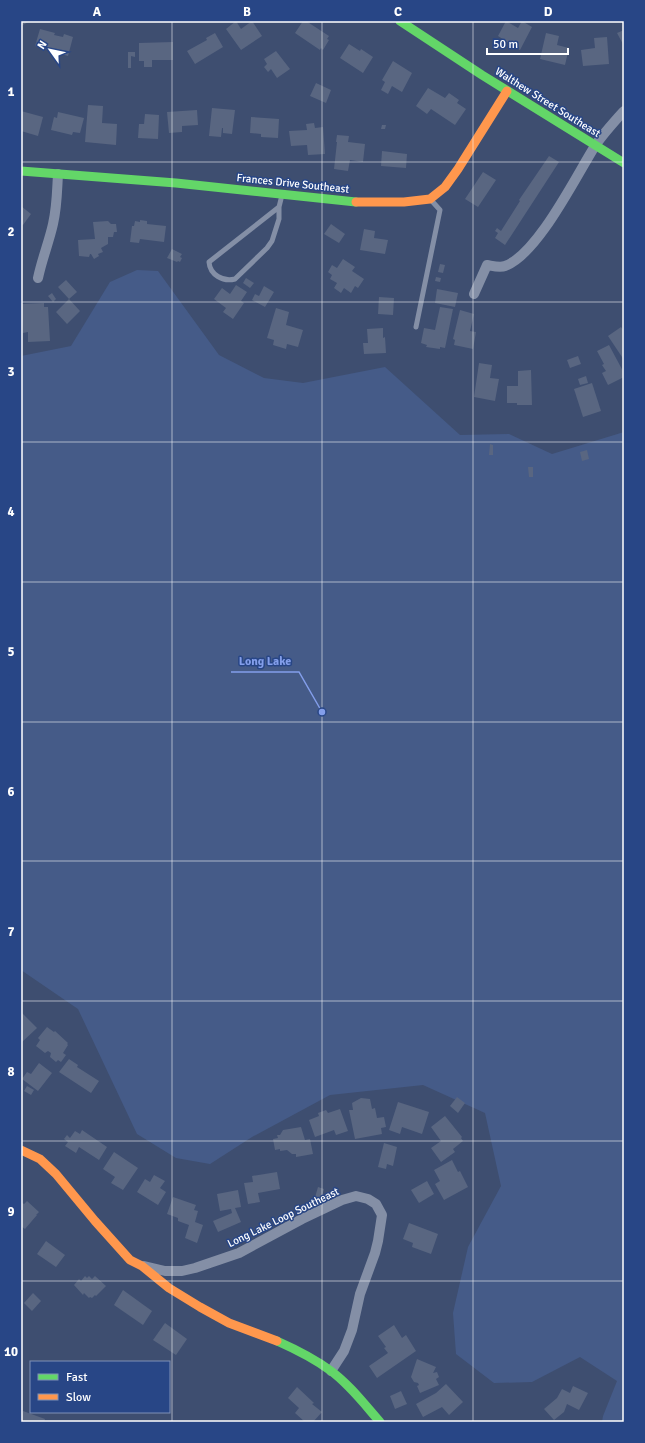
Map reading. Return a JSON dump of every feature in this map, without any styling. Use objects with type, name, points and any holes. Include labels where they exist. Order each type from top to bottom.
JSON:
[{"type":"street","name":"Walthew Street Southeast","points":[[400,21],[507,91],[624,163]]},
{"type":"street","points":[[430,199],[445,187],[458,169],[507,91]]},
{"type":"street","points":[[474,294],[487,265],[497,267],[505,266],[520,256],[532,244],[575,182],[595,146],[624,111]]},
{"type":"street","name":"Frances Drive Southeast","points":[[21,171],[176,183],[353,202],[404,202],[430,199]]},
{"type":"street","points":[[38,278],[56,210],[58,174]]},
{"type":"street","points":[[21,1150],[29,1152],[42,1160],[59,1176],[122,1253],[137,1265],[142,1266],[169,1288],[229,1323],[290,1347],[331,1371],[352,1390],[380,1422]]},
{"type":"street","name":"Long Lake Loop Southeast","points":[[142,1266],[164,1271],[182,1271],[195,1268],[239,1253],[342,1200],[356,1196],[368,1199],[376,1204],[382,1215],[378,1241],[360,1294],[352,1330],[344,1351],[331,1371]]},
{"type":"lane","points":[[279,207],[209,262],[210,268],[214,273],[224,280],[229,281],[234,279],[268,248],[277,230],[282,194]]},
{"type":"lane","points":[[416,327],[440,210],[430,199]]},
{"type":"water","points":[[137,270],[158,271],[219,355],[264,378],[303,383],[385,367],[460,435],[509,434],[552,454],[624,432],[624,1422],[602,1422],[617,1381],[580,1357],[532,1382],[494,1383],[456,1354],[453,1313],[468,1247],[501,1186],[485,1113],[423,1085],[330,1095],[252,1137],[210,1164],[176,1158],[137,1134],[78,1009],[21,970],[21,356],[71,346],[110,282]]},
{"type":"building","points":[[21,21],[30,21],[21,26]]},
{"type":"building","points":[[236,21],[241,29],[252,21],[262,36],[241,50],[226,29]]},
{"type":"building","points":[[303,21],[306,21],[329,36],[327,39],[329,40],[323,50],[321,48],[320,50],[295,33]]},
{"type":"building","points":[[506,21],[518,28],[522,21],[532,27],[520,50],[498,36]]},
{"type":"building","points":[[40,29],[55,33],[54,35],[63,37],[64,34],[73,37],[68,56],[35,46]]},
{"type":"building","points":[[624,30],[624,46],[617,33]]},
{"type":"building","points":[[215,33],[223,47],[195,64],[187,51],[207,40],[206,38]]},
{"type":"building","points":[[546,33],[559,36],[557,45],[569,48],[565,65],[540,59]]},
{"type":"building","points":[[607,37],[609,64],[583,66],[581,50],[595,48],[594,38]]},
{"type":"building","points":[[173,42],[173,60],[152,60],[152,67],[144,67],[144,61],[139,61],[139,43]]},
{"type":"building","points":[[349,44],[360,51],[361,49],[373,57],[363,73],[340,58]]},
{"type":"building","points":[[276,51],[290,69],[277,78],[271,69],[268,72],[264,67],[267,64],[264,59]]},
{"type":"building","points":[[128,52],[135,52],[135,57],[131,56],[131,68],[128,68]]},
{"type":"building","points":[[393,61],[412,73],[402,92],[392,86],[388,94],[381,90],[385,82],[382,80]]},
{"type":"building","points":[[316,83],[331,90],[326,103],[310,96]]},
{"type":"building","points":[[428,88],[445,98],[449,93],[459,100],[457,103],[466,109],[455,125],[431,109],[427,114],[416,106]]},
{"type":"building","points":[[88,105],[103,106],[102,123],[117,124],[116,145],[85,142]]},
{"type":"building","points":[[212,108],[235,110],[232,134],[223,133],[222,128],[221,137],[209,136]]},
{"type":"building","points":[[197,110],[198,125],[182,126],[182,132],[169,133],[167,112]]},
{"type":"building","points":[[21,111],[43,117],[38,136],[21,131]]},
{"type":"building","points":[[58,112],[84,118],[80,133],[73,132],[72,135],[51,130],[54,117],[57,118]]},
{"type":"building","points":[[145,114],[159,115],[158,139],[138,138],[139,124],[144,124]]},
{"type":"building","points":[[251,117],[279,119],[278,138],[261,137],[261,134],[250,133]]},
{"type":"building","points":[[314,123],[315,128],[323,127],[325,154],[308,155],[307,145],[291,146],[289,131],[307,130],[306,124]]},
{"type":"building","points":[[382,125],[386,125],[385,129],[381,129]]},
{"type":"building","points":[[337,135],[349,136],[348,142],[365,144],[363,162],[350,160],[348,171],[334,169]]},
{"type":"building","points":[[382,151],[407,154],[406,168],[381,166]]},
{"type":"building","points":[[549,156],[559,162],[505,245],[495,238],[498,233],[495,231],[497,228],[501,231],[520,201],[519,200]]},
{"type":"building","points":[[483,172],[496,180],[478,207],[465,199]]},
{"type":"building","points":[[21,206],[31,214],[23,225],[21,224]]},
{"type":"building","points":[[140,220],[147,221],[147,224],[166,226],[164,242],[140,239],[139,243],[130,242],[132,226],[134,226],[135,221],[140,222]]},
{"type":"building","points":[[108,221],[111,224],[116,224],[117,232],[114,232],[113,237],[108,237],[108,244],[101,248],[103,252],[98,254],[99,256],[94,259],[91,254],[89,257],[79,256],[78,240],[95,239],[93,222]]},
{"type":"building","points":[[331,224],[345,234],[339,243],[324,234]]},
{"type":"building","points":[[364,229],[375,231],[374,238],[388,240],[385,254],[360,250]]},
{"type":"building","points":[[172,249],[182,254],[180,257],[182,258],[180,262],[167,258]]},
{"type":"building","points":[[343,259],[355,267],[352,271],[364,279],[358,288],[355,286],[351,293],[344,288],[341,293],[334,288],[337,283],[330,279],[332,275],[328,272],[332,265],[337,268]]},
{"type":"building","points":[[440,264],[445,265],[443,273],[438,272]]},
{"type":"building","points":[[436,277],[441,278],[440,282],[435,281]]},
{"type":"building","points":[[246,278],[254,283],[250,288],[243,283]]},
{"type":"building","points":[[66,280],[77,292],[69,299],[58,287]]},
{"type":"building","points":[[236,285],[247,292],[241,301],[244,303],[233,319],[223,312],[226,308],[214,299],[222,288],[230,294]]},
{"type":"building","points":[[264,286],[274,292],[265,307],[252,300],[255,294],[259,296]]},
{"type":"building","points":[[437,289],[458,293],[455,307],[435,303]]},
{"type":"building","points":[[52,293],[56,299],[53,302],[48,296]]},
{"type":"building","points":[[379,297],[394,298],[393,315],[378,314]]},
{"type":"building","points":[[69,299],[80,311],[67,324],[56,312]]},
{"type":"building","points":[[44,303],[44,307],[48,307],[50,341],[28,342],[28,332],[23,333],[21,304]]},
{"type":"building","points":[[440,307],[453,309],[445,348],[440,347],[440,349],[426,347],[427,345],[421,343],[424,328],[435,330]]},
{"type":"building","points":[[276,308],[289,312],[286,325],[303,330],[298,347],[287,344],[286,349],[273,345],[274,340],[267,338]]},
{"type":"building","points":[[460,310],[474,314],[470,331],[476,332],[473,349],[454,345],[455,340],[453,339]]},
{"type":"building","points":[[621,327],[624,331],[624,360],[608,336]]},
{"type":"building","points":[[383,328],[386,353],[364,354],[363,343],[368,343],[367,329]]},
{"type":"building","points":[[609,345],[624,373],[624,377],[608,385],[602,373],[606,371],[602,365],[604,364],[597,351]]},
{"type":"building","points":[[578,356],[581,364],[570,368],[567,360]]},
{"type":"building","points":[[479,363],[492,365],[490,378],[499,379],[495,401],[474,397]]},
{"type":"building","points":[[531,370],[532,405],[507,403],[507,386],[518,386],[518,371]]},
{"type":"building","points":[[586,376],[588,383],[580,385],[578,379]]},
{"type":"building","points":[[592,383],[601,411],[583,417],[574,389]]},
{"type":"building","points":[[490,444],[493,445],[493,455],[489,455]]},
{"type":"building","points":[[587,450],[589,459],[582,461],[580,452]]},
{"type":"building","points":[[528,467],[533,467],[533,477],[529,477]]},
{"type":"building","points":[[21,1012],[37,1028],[21,1043]]},
{"type":"building","points":[[47,1027],[54,1032],[55,1031],[68,1043],[63,1053],[66,1055],[61,1062],[58,1060],[56,1062],[50,1057],[51,1053],[48,1051],[45,1053],[36,1046],[40,1040],[38,1038]]},
{"type":"building","points":[[69,1059],[78,1065],[77,1067],[99,1081],[91,1093],[59,1072]]},
{"type":"building","points":[[39,1063],[52,1073],[38,1091],[22,1079],[27,1072],[31,1074]]},
{"type":"building","points":[[27,1086],[34,1090],[31,1095],[24,1091]]},
{"type":"building","points":[[457,1097],[465,1103],[458,1113],[450,1106]]},
{"type":"building","points":[[361,1098],[370,1099],[372,1109],[375,1108],[377,1118],[384,1117],[386,1127],[381,1128],[382,1134],[355,1139],[349,1110],[353,1110],[352,1103]]},
{"type":"building","points":[[398,1102],[429,1112],[422,1134],[402,1127],[400,1134],[389,1130]]},
{"type":"building","points":[[340,1109],[348,1131],[336,1135],[334,1130],[315,1137],[309,1120],[319,1116],[318,1113],[326,1110],[328,1113]]},
{"type":"building","points":[[445,1116],[462,1137],[461,1138],[463,1141],[453,1149],[455,1152],[441,1162],[431,1148],[441,1141],[431,1127]]},
{"type":"building","points":[[301,1127],[305,1140],[310,1139],[313,1154],[296,1157],[296,1154],[292,1154],[287,1150],[275,1150],[273,1139],[278,1138],[277,1135],[280,1135],[283,1130]]},
{"type":"building","points":[[82,1130],[107,1147],[99,1160],[79,1147],[76,1153],[65,1146],[68,1142],[64,1139],[67,1135],[70,1138],[75,1131],[80,1134]]},
{"type":"building","points":[[384,1143],[397,1147],[393,1166],[387,1164],[386,1169],[378,1167]]},
{"type":"building","points":[[114,1152],[138,1168],[123,1190],[111,1183],[115,1177],[103,1169]]},
{"type":"building","points":[[452,1160],[458,1172],[460,1171],[468,1187],[444,1200],[435,1184],[440,1181],[434,1170]]},
{"type":"building","points":[[277,1172],[280,1189],[258,1193],[260,1202],[248,1204],[244,1183],[253,1182],[252,1176]]},
{"type":"building","points":[[154,1175],[165,1181],[160,1188],[166,1192],[158,1205],[137,1192],[145,1179],[150,1182]]},
{"type":"building","points":[[427,1181],[434,1194],[419,1203],[411,1190]]},
{"type":"building","points":[[318,1187],[324,1189],[320,1203],[314,1201]]},
{"type":"building","points":[[238,1190],[241,1207],[235,1208],[241,1222],[218,1232],[213,1221],[232,1213],[231,1209],[220,1211],[217,1194]]},
{"type":"building","points":[[173,1197],[196,1205],[194,1210],[198,1211],[195,1222],[203,1225],[197,1243],[185,1238],[189,1225],[178,1221],[178,1218],[167,1214]]},
{"type":"building","points":[[27,1201],[39,1212],[25,1229],[21,1226],[21,1202],[24,1204]]},
{"type":"building","points":[[409,1223],[438,1234],[431,1254],[412,1247],[413,1243],[403,1239]]},
{"type":"building","points":[[46,1241],[65,1255],[56,1267],[37,1254]]},
{"type":"building","points":[[85,1276],[87,1278],[89,1276],[92,1279],[95,1276],[106,1286],[96,1296],[95,1295],[92,1298],[89,1298],[84,1293],[83,1295],[74,1285],[79,1279],[81,1281]]},
{"type":"building","points":[[123,1290],[152,1311],[143,1325],[114,1305]]},
{"type":"building","points":[[33,1293],[41,1301],[32,1311],[24,1303]]},
{"type":"building","points":[[165,1323],[187,1339],[176,1355],[153,1340]]},
{"type":"building","points":[[394,1325],[402,1338],[406,1335],[416,1351],[377,1378],[369,1366],[388,1353],[384,1348],[386,1347],[378,1336]]},
{"type":"building","points":[[417,1359],[436,1367],[433,1373],[437,1372],[439,1377],[436,1379],[439,1385],[420,1393],[417,1386],[419,1385],[418,1383],[414,1382],[411,1377]]},
{"type":"building","points":[[446,1384],[463,1402],[449,1415],[442,1407],[423,1417],[416,1404],[436,1393]]},
{"type":"building","points":[[573,1386],[588,1393],[579,1410],[567,1404],[564,1412],[554,1420],[544,1409],[557,1398],[562,1389],[570,1393]]},
{"type":"building","points":[[297,1387],[314,1403],[312,1404],[322,1412],[313,1422],[305,1422],[295,1413],[299,1408],[288,1398]]},
{"type":"building","points":[[401,1391],[407,1404],[395,1409],[390,1396]]},
{"type":"building","points":[[23,1411],[45,1419],[44,1422],[21,1422]]},
{"type":"traffic: fast","points":[[400,21],[482,75],[624,163]]},
{"type":"traffic: fast","points":[[21,171],[176,183],[356,202]]},
{"type":"traffic: fast","points":[[277,1341],[305,1354],[331,1371],[351,1389],[380,1422]]},
{"type":"traffic: slow","points":[[356,202],[404,202],[430,199],[445,187],[458,169],[507,91]]},
{"type":"traffic: slow","points":[[21,1150],[40,1159],[56,1174],[130,1260],[142,1266],[169,1288],[229,1323],[277,1341]]},
{"type":"place","name":"Long Lake","points":[[322,712]]}]
